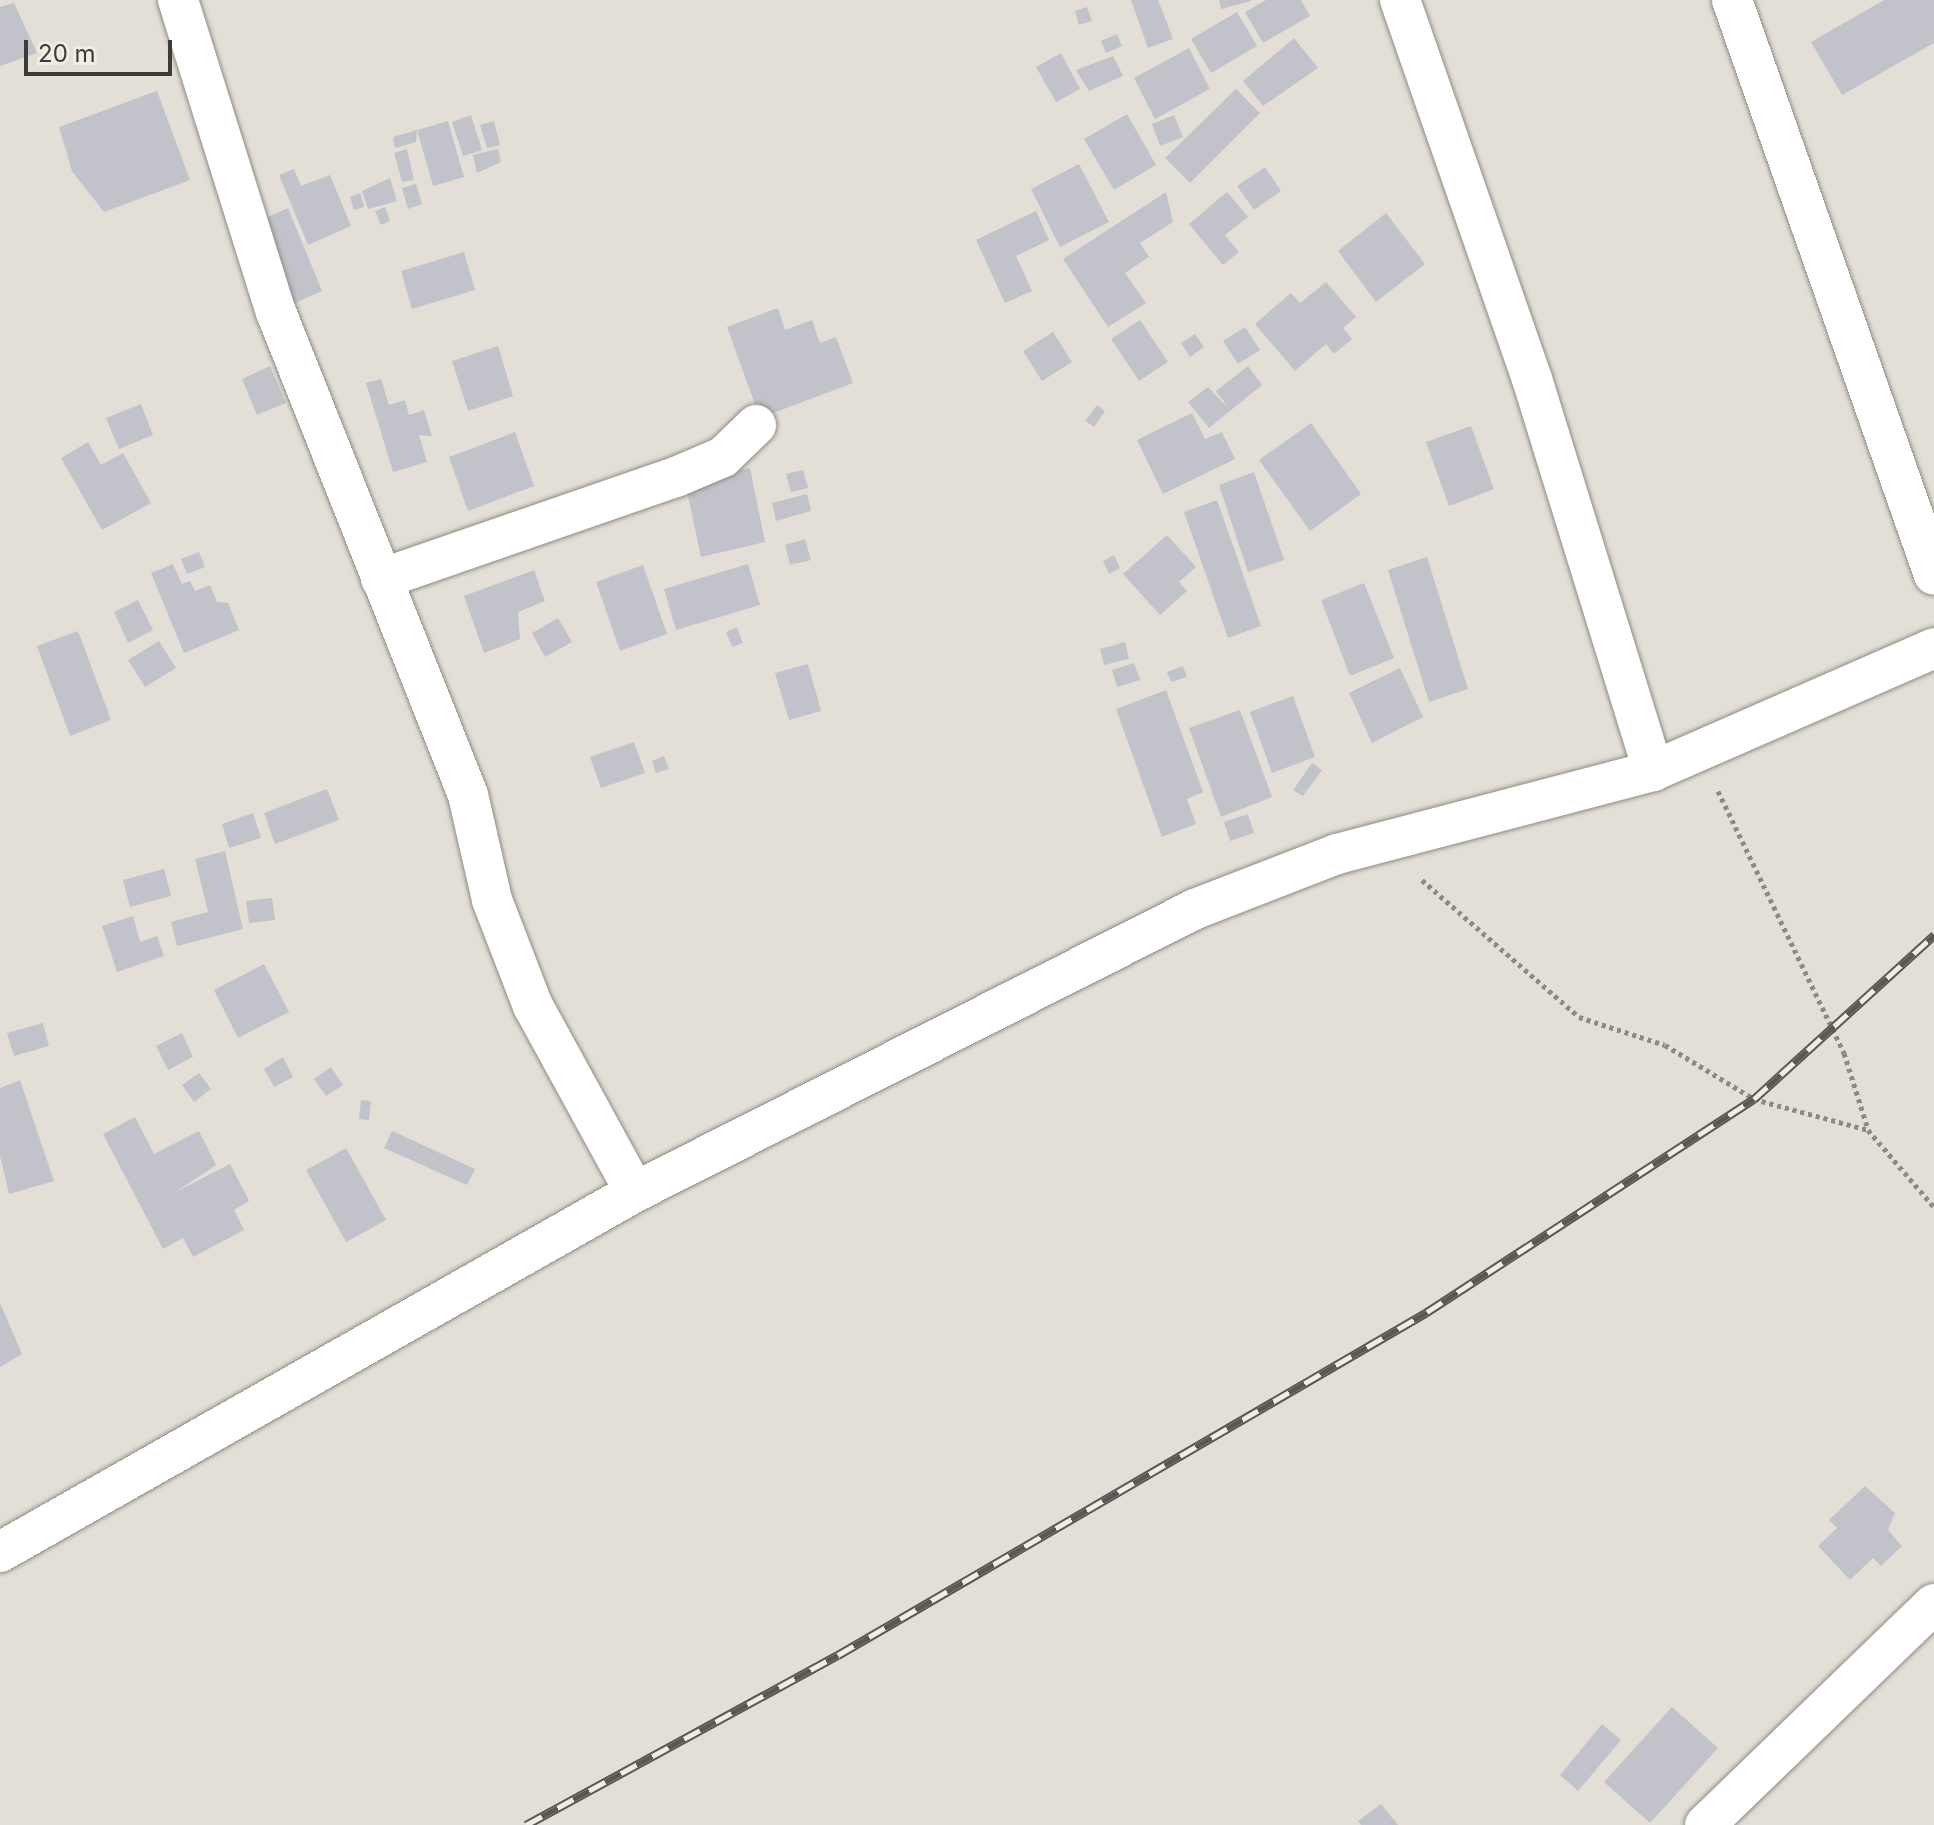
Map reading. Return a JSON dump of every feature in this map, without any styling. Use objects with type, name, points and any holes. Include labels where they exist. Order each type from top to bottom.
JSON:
[{"type":"street","points":[[178,0],[276,312],[468,795],[492,900],[533,1006],[635,1192]]},
{"type":"street","points":[[1400,0],[1532,379],[1653,771]]},
{"type":"street","points":[[1732,0],[1934,575]]},
{"type":"street","points":[[381,579],[688,472],[723,457],[756,425]]},
{"type":"street","points":[[0,1552],[73,1517],[635,1192],[1195,909],[1381,844],[1653,771],[1934,648]]},
{"type":"street","points":[[1705,1825],[1934,1604]]},
{"type":"path","points":[[1700,753],[1844,1053],[1868,1130],[1934,1207]]},
{"type":"path","points":[[1381,844],[1579,1017],[1665,1045],[1754,1099],[1868,1130]]},
{"type":"building","points":[[1131,0],[1158,0],[1173,39],[1148,48]]},
{"type":"building","points":[[1219,0],[1251,0],[1251,1],[1221,9]]},
{"type":"building","points":[[1266,0],[1301,0],[1310,16],[1263,43],[1245,12]]},
{"type":"building","points":[[1884,0],[1934,0],[1934,43],[1842,95],[1811,42]]},
{"type":"building","points":[[14,3],[37,53],[0,66],[0,7]]},
{"type":"building","points":[[1087,7],[1092,21],[1079,25],[1075,11]]},
{"type":"building","points":[[1237,12],[1257,46],[1211,73],[1191,39]]},
{"type":"building","points":[[1117,34],[1122,46],[1106,53],[1101,41]]},
{"type":"building","points":[[1294,38],[1318,68],[1263,106],[1243,81]]},
{"type":"building","points":[[1189,48],[1210,89],[1155,119],[1134,78]]},
{"type":"building","points":[[1061,53],[1080,89],[1056,102],[1036,67]]},
{"type":"building","points":[[1113,56],[1123,76],[1089,91],[1076,70]]},
{"type":"building","points":[[1236,89],[1260,113],[1190,183],[1165,158]]},
{"type":"building","points":[[157,91],[190,180],[104,212],[72,171],[59,127]]},
{"type":"building","points":[[1127,114],[1156,165],[1114,190],[1084,139]]},
{"type":"building","points":[[471,115],[482,150],[463,156],[452,122]]},
{"type":"building","points":[[1174,115],[1183,137],[1160,146],[1152,124]]},
{"type":"building","points":[[448,121],[464,177],[433,186],[417,130]]},
{"type":"building","points":[[494,121],[500,145],[487,148],[480,125]]},
{"type":"building","points":[[417,130],[416,142],[395,148],[393,137]]},
{"type":"building","points":[[407,149],[414,180],[402,182],[394,153]]},
{"type":"building","points":[[498,149],[501,162],[477,173],[473,155]]},
{"type":"building","points":[[1079,164],[1109,222],[1060,247],[1031,189]]},
{"type":"building","points":[[1265,167],[1281,191],[1254,210],[1237,186]]},
{"type":"building","points":[[294,169],[301,186],[330,175],[351,226],[308,245],[279,175]]},
{"type":"building","points":[[390,178],[397,201],[368,209],[362,191]]},
{"type":"building","points":[[416,184],[422,204],[408,209],[402,188]]},
{"type":"building","points":[[1166,192],[1173,222],[1140,243],[1149,257],[1125,273],[1146,303],[1108,327],[1063,259]]},
{"type":"building","points":[[1227,192],[1248,217],[1225,235],[1239,252],[1223,265],[1189,224]]},
{"type":"building","points":[[360,193],[364,207],[354,210],[350,197]]},
{"type":"building","points":[[385,207],[390,221],[381,225],[375,211]]},
{"type":"building","points":[[288,208],[322,291],[295,303],[261,220]]},
{"type":"building","points":[[1036,211],[1049,240],[1016,256],[1032,291],[1005,303],[976,240]]},
{"type":"building","points":[[1386,213],[1425,264],[1376,302],[1338,251]]},
{"type":"building","points":[[464,252],[475,290],[412,309],[401,271]]},
{"type":"building","points":[[1326,282],[1356,317],[1343,328],[1352,339],[1334,354],[1326,344],[1295,371],[1255,324],[1291,293],[1300,303]]},
{"type":"building","points":[[778,308],[785,330],[812,320],[820,343],[836,337],[853,383],[760,418],[727,327]]},
{"type":"building","points":[[1140,320],[1168,362],[1139,381],[1111,339]]},
{"type":"building","points":[[1245,327],[1260,350],[1238,364],[1223,341]]},
{"type":"building","points":[[1053,332],[1072,362],[1042,381],[1023,351]]},
{"type":"building","points":[[1195,334],[1204,347],[1190,357],[1181,343]]},
{"type":"building","points":[[498,346],[513,396],[468,411],[452,361]]},
{"type":"building","points":[[270,366],[286,403],[257,415],[242,379]]},
{"type":"building","points":[[1248,366],[1262,385],[1209,428],[1188,402],[1208,387],[1229,409],[1216,391]]},
{"type":"building","points":[[381,379],[389,405],[405,400],[409,415],[424,410],[432,436],[419,435],[427,462],[393,472],[366,383]]},
{"type":"building","points":[[141,404],[153,435],[119,449],[106,418]]},
{"type":"building","points":[[1097,405],[1105,411],[1094,427],[1085,421]]},
{"type":"building","points":[[1192,413],[1205,439],[1222,432],[1235,459],[1163,494],[1137,440]]},
{"type":"building","points":[[1311,423],[1361,494],[1310,531],[1259,460]]},
{"type":"building","points":[[1471,426],[1494,489],[1449,506],[1426,442]]},
{"type":"building","points":[[515,432],[534,486],[468,511],[449,457]]},
{"type":"building","points":[[88,442],[101,465],[123,453],[151,503],[102,530],[61,458]]},
{"type":"building","points":[[750,468],[765,542],[701,557],[685,482]]},
{"type":"building","points":[[803,470],[808,488],[791,492],[786,474]]},
{"type":"building","points":[[1254,472],[1284,560],[1248,572],[1219,485]]},
{"type":"building","points":[[807,494],[811,511],[776,521],[772,503]]},
{"type":"building","points":[[1217,500],[1261,626],[1228,638],[1184,512]]},
{"type":"building","points":[[1167,535],[1196,567],[1179,582],[1187,591],[1160,615],[1123,574]]},
{"type":"building","points":[[805,539],[811,560],[790,565],[785,545]]},
{"type":"building","points":[[199,552],[205,567],[187,574],[181,559]]},
{"type":"building","points":[[1114,555],[1120,568],[1109,574],[1103,561]]},
{"type":"building","points":[[1427,557],[1468,689],[1429,702],[1388,570]]},
{"type":"building","points":[[173,564],[182,584],[190,581],[195,591],[210,585],[217,602],[228,603],[239,630],[184,653],[151,573]]},
{"type":"building","points":[[748,564],[760,605],[676,630],[664,589]]},
{"type":"building","points":[[643,565],[667,634],[620,651],[596,582]]},
{"type":"building","points":[[534,570],[545,601],[518,612],[520,639],[484,653],[464,596]]},
{"type":"building","points":[[1364,583],[1394,658],[1350,676],[1321,600]]},
{"type":"building","points":[[138,600],[153,630],[128,643],[114,612]]},
{"type":"building","points":[[558,618],[572,642],[545,657],[532,633]]},
{"type":"building","points":[[737,627],[743,643],[732,647],[726,632]]},
{"type":"building","points":[[78,631],[111,720],[70,736],[37,646]]},
{"type":"building","points":[[159,641],[176,668],[145,687],[128,660]]},
{"type":"building","points":[[1125,642],[1129,659],[1104,665],[1100,649]]},
{"type":"building","points":[[1134,663],[1140,680],[1117,687],[1112,670]]},
{"type":"building","points":[[808,664],[821,711],[789,720],[775,673]]},
{"type":"building","points":[[1183,666],[1187,677],[1171,682],[1167,672]]},
{"type":"building","points":[[1400,668],[1423,717],[1372,743],[1349,693]]},
{"type":"building","points":[[1166,690],[1203,792],[1187,799],[1196,824],[1162,837],[1116,709]]},
{"type":"building","points":[[1293,696],[1315,757],[1272,773],[1250,712]]},
{"type":"building","points":[[1240,710],[1272,797],[1221,817],[1189,728]]},
{"type":"building","points":[[634,742],[645,773],[601,788],[590,757]]},
{"type":"building","points":[[664,756],[669,769],[656,773],[652,761]]},
{"type":"building","points":[[1312,763],[1322,770],[1303,796],[1293,790]]},
{"type":"building","points":[[327,789],[339,820],[275,844],[264,813]]},
{"type":"building","points":[[253,813],[261,838],[229,848],[222,824]]},
{"type":"building","points":[[1248,814],[1254,833],[1230,841],[1224,822]]},
{"type":"building","points":[[225,851],[243,929],[177,946],[171,922],[208,912],[195,859]]},
{"type":"building","points":[[164,869],[171,896],[130,907],[123,880]]},
{"type":"building","points":[[272,898],[275,920],[249,923],[246,901]]},
{"type":"building","points":[[133,916],[140,942],[157,936],[164,956],[117,972],[102,926]]},
{"type":"building","points":[[264,964],[289,1012],[238,1038],[214,990]]},
{"type":"building","points":[[43,1023],[49,1046],[14,1056],[7,1033]]},
{"type":"building","points":[[182,1033],[193,1057],[168,1070],[156,1046]]},
{"type":"building","points":[[283,1057],[293,1077],[274,1087],[264,1069]]},
{"type":"building","points":[[331,1067],[343,1085],[326,1096],[314,1079]]},
{"type":"building","points":[[199,1073],[211,1089],[194,1102],[182,1085]]},
{"type":"building","points":[[20,1080],[54,1181],[9,1194],[0,1156],[0,1088]]},
{"type":"building","points":[[361,1100],[371,1101],[369,1120],[359,1119]]},
{"type":"building","points":[[135,1117],[154,1154],[199,1131],[216,1165],[176,1192],[230,1164],[249,1201],[234,1210],[244,1230],[193,1257],[183,1238],[163,1249],[103,1134]]},
{"type":"building","points":[[392,1131],[475,1169],[467,1185],[384,1148]]},
{"type":"building","points":[[346,1148],[386,1220],[346,1242],[306,1170]]},
{"type":"building","points":[[0,1303],[22,1354],[0,1367]]},
{"type":"building","points":[[1865,1486],[1895,1513],[1888,1530],[1902,1546],[1881,1566],[1873,1558],[1850,1580],[1818,1546],[1837,1528],[1829,1520]]},
{"type":"building","points":[[1672,1707],[1718,1748],[1650,1823],[1604,1782]]},
{"type":"building","points":[[1602,1724],[1621,1740],[1578,1791],[1560,1775]]},
{"type":"building","points":[[1381,1804],[1398,1825],[1361,1825],[1358,1821]]},
{"type":"railway","points":[[526,1825],[838,1655],[1427,1312],[1754,1099],[1934,935]]}]
